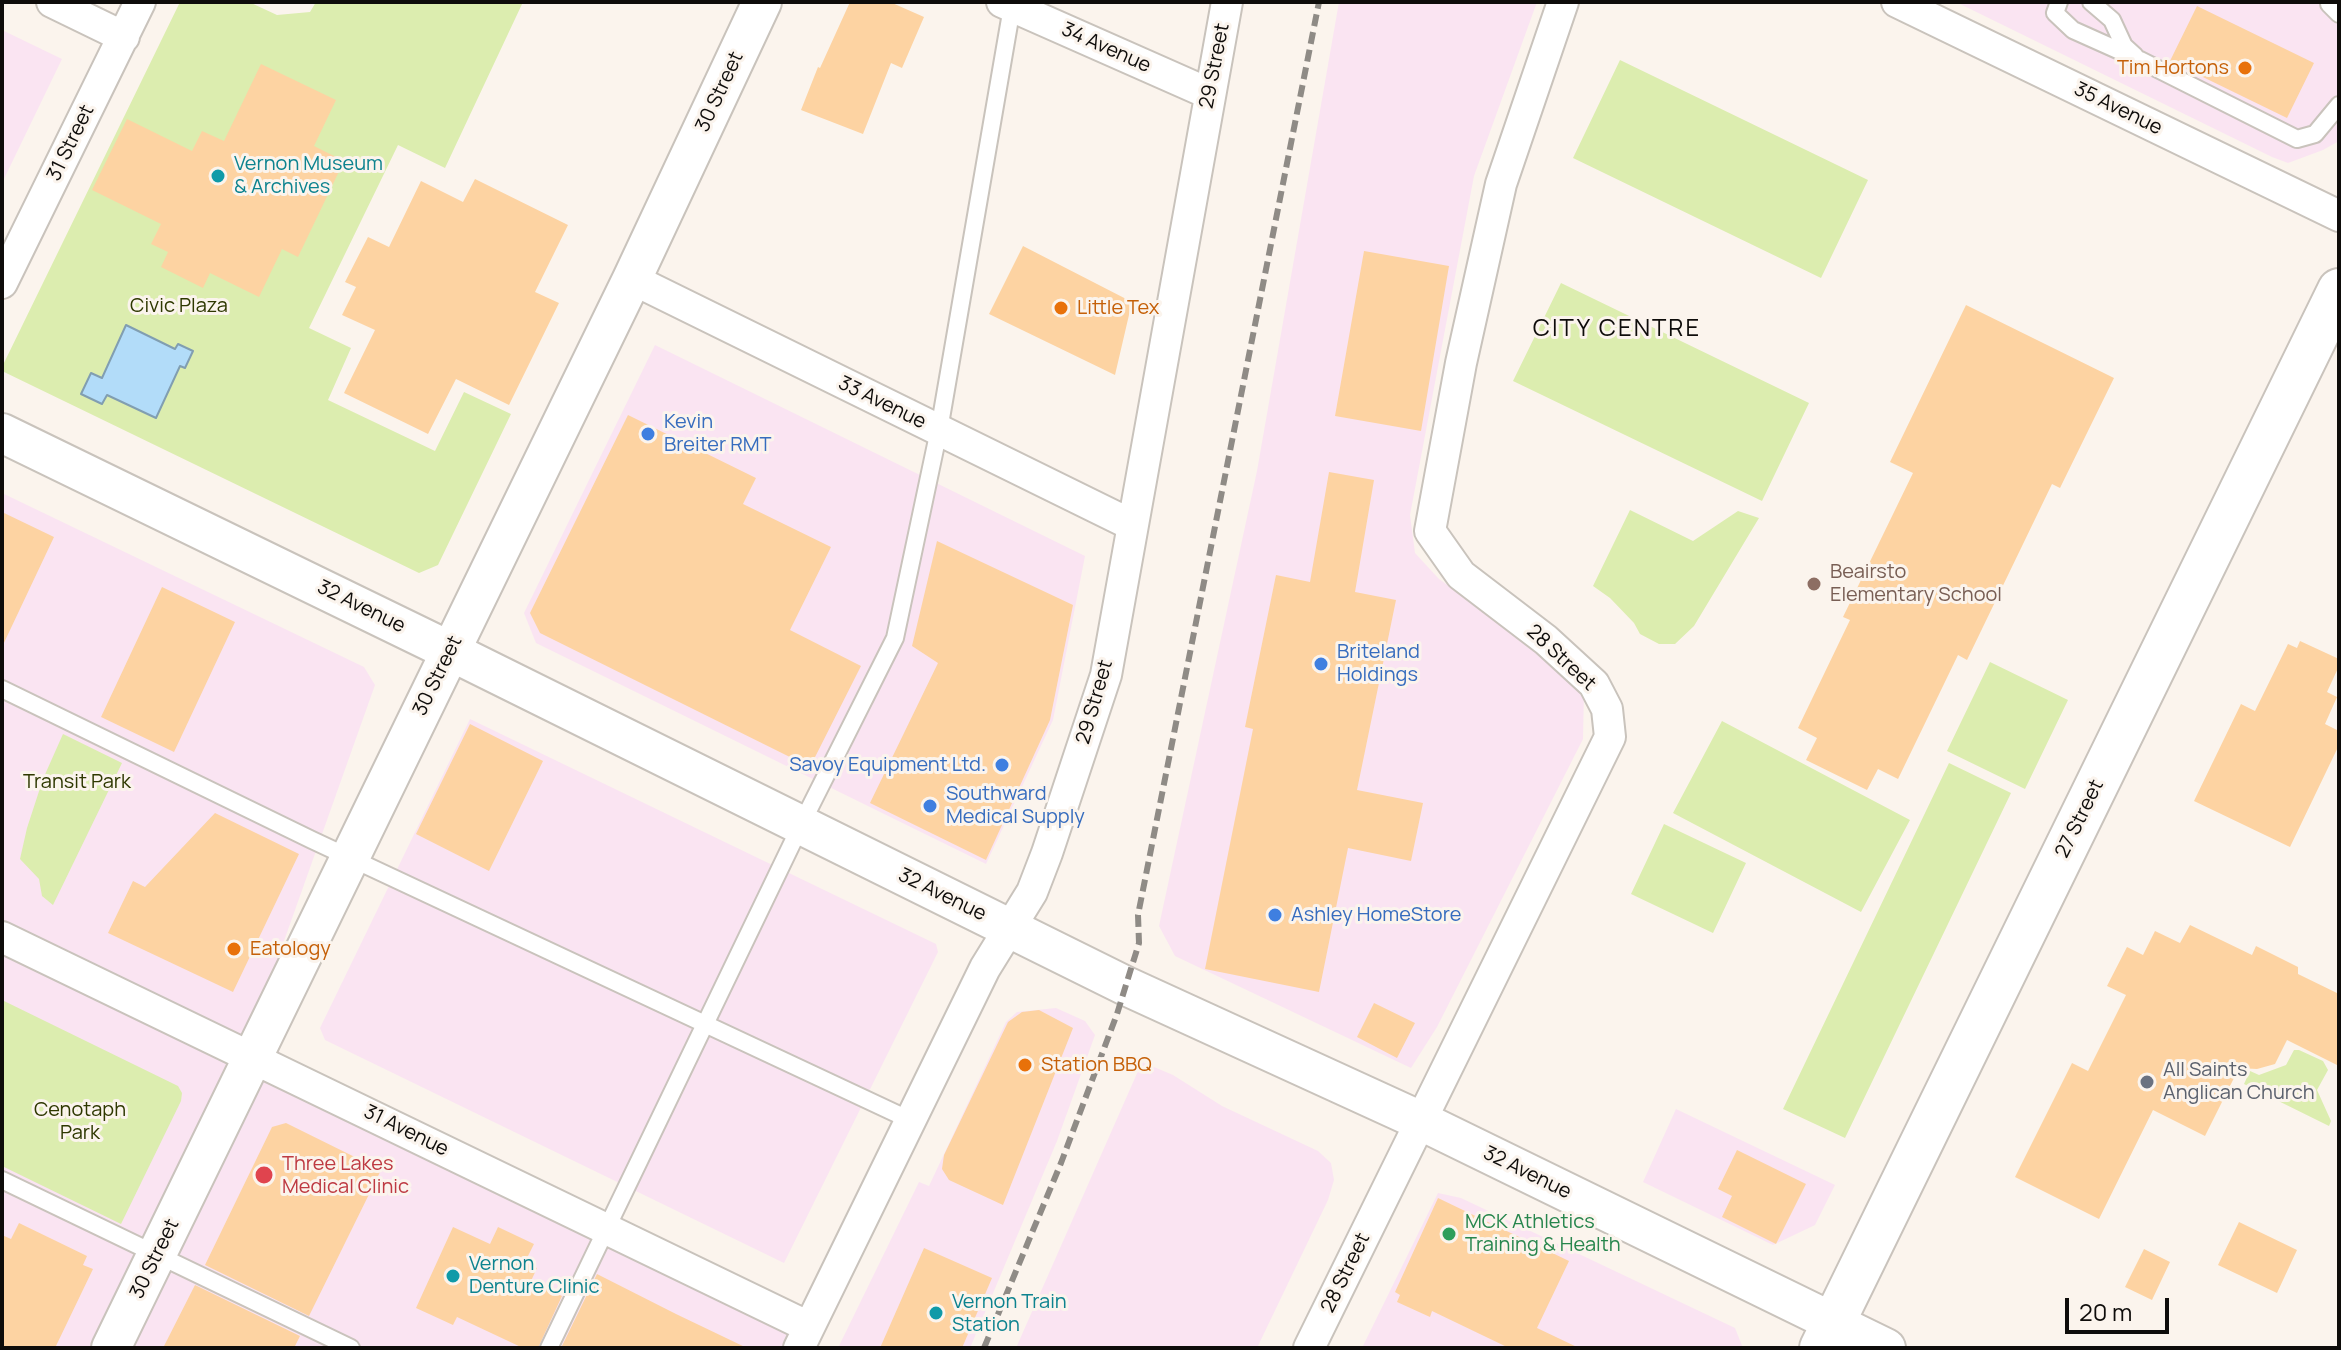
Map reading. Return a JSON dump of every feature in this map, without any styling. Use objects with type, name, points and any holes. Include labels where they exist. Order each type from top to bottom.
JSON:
[{"type":"main road","name":"27 Street","points":[[1827,1335],[2339,290]]},
{"type":"street","points":[[52,2],[124,37]]},
{"type":"street","name":"31 Street","points":[[2,283],[140,2]]},
{"type":"street","name":"30 Street","points":[[111,1348],[632,279],[762,2]]},
{"type":"street","name":"29 Street","points":[[804,1337],[985,968],[1032,892],[1106,675],[1227,2]]},
{"type":"street","name":"28 Street","points":[[1309,1348],[1610,737],[1607,709],[1594,684],[1546,640],[1461,575],[1430,531],[1461,363],[1501,184],[1563,2]]},
{"type":"street","name":"35 Avenue","points":[[1897,2],[2339,216]]},
{"type":"street","name":"34 Avenue","points":[[1007,4],[1210,94]]},
{"type":"street","name":"33 Avenue","points":[[632,279],[1132,525]]},
{"type":"street","name":"32 Avenue","points":[[2,433],[1126,986],[1421,1121],[1827,1335],[1886,1348]]},
{"type":"street","name":"31 Avenue","points":[[2,937],[607,1229],[804,1337]]},
{"type":"lane","points":[[2059,2],[2055,13],[2073,30],[2297,139],[2315,134],[2339,105]]},
{"type":"lane","points":[[2091,2],[2112,20],[2124,46],[2140,60]]},
{"type":"lane","points":[[549,1348],[801,825],[895,638],[939,430],[1007,4]]},
{"type":"lane","points":[[2,689],[351,858],[910,1120]]},
{"type":"lane","points":[[2,1180],[351,1348]]},
{"type":"shaded area","points":[[1339,2],[1537,2],[1474,176],[1410,515],[1415,553],[1439,579],[1509,629],[1584,690],[1583,739],[1437,1027],[1411,1068],[1175,956],[1159,926],[1257,471]]},
{"type":"shaded area","points":[[1956,2],[2339,2],[2339,141],[2288,163]]},
{"type":"shaded area","points":[[2,30],[62,59],[2,183]]},
{"type":"shaded area","points":[[655,345],[1085,556],[1053,720],[986,864],[536,643],[524,613]]},
{"type":"shaded area","points":[[2,493],[364,667],[375,685],[279,955],[279,1051],[295,1077],[809,1327],[799,1348],[2,1348]]},
{"type":"shaded area","points":[[470,719],[936,944],[938,952],[784,1263],[325,1040],[320,1028]]},
{"type":"shaded area","points":[[1056,1008],[1085,1021],[1095,1035],[1057,1141],[970,1348],[838,1348],[919,1182],[929,1186],[1006,1022],[1017,1012]]},
{"type":"shaded area","points":[[1142,1062],[1173,1075],[1222,1106],[1318,1151],[1331,1163],[1334,1180],[1328,1200],[1257,1348],[1016,1348]]},
{"type":"shaded area","points":[[1676,1109],[1835,1185],[1815,1225],[1773,1245],[1643,1182]]},
{"type":"shaded area","points":[[1438,1193],[1461,1198],[1735,1328],[1743,1348],[1362,1348]]},
{"type":"green space","name":"Civic Plaza","points":[[180,2],[249,2],[277,15],[310,12],[316,2],[523,2],[445,168],[398,145],[309,328],[351,348],[328,400],[435,451],[464,392],[511,414],[438,565],[419,573],[2,371]]},
{"type":"green space","points":[[1620,60],[1868,180],[1821,278],[1573,158]]},
{"type":"green space","points":[[1561,283],[1809,403],[1762,501],[1513,381]]},
{"type":"green space","points":[[1630,510],[1693,541],[1738,511],[1759,518],[1694,626],[1675,644],[1659,644],[1640,634],[1634,623],[1610,598],[1593,586]]},
{"type":"green space","points":[[1990,662],[2068,700],[2025,789],[1947,751]]},
{"type":"green space","points":[[1722,721],[1910,820],[1861,912],[1673,813]]},
{"type":"green space","name":"Transit Park","points":[[63,734],[122,763],[53,905],[42,896],[39,879],[20,859],[43,779]]},
{"type":"green space","points":[[1949,763],[2011,793],[1845,1138],[1783,1109]]},
{"type":"green space","points":[[1664,824],[1746,863],[1713,933],[1631,894]]},
{"type":"green space","name":"Cenotaph Park","points":[[2,1000],[178,1086],[182,1093],[181,1101],[121,1224],[2,1166]]},
{"type":"green space","points":[[2294,1050],[2323,1061],[2328,1070],[2317,1090],[2331,1121],[2329,1126],[2244,1084],[2250,1071],[2259,1075],[2286,1065]]},
{"type":"water","points":[[126,325],[175,349],[178,344],[193,351],[185,368],[180,366],[156,418],[107,395],[102,404],[81,394],[91,373],[102,378]]},
{"type":"building","points":[[850,2],[890,2],[924,17],[902,68],[891,63],[863,134],[801,110]]},
{"type":"building","points":[[2197,6],[2314,63],[2287,118],[2170,61]]},
{"type":"building","name":"Vernon Museum & Archives","points":[[261,64],[336,100],[314,146],[344,161],[298,257],[282,249],[259,297],[210,273],[203,288],[161,267],[168,252],[151,244],[161,224],[92,190],[127,119],[192,151],[202,131],[224,141]]},
{"type":"building","points":[[475,179],[568,225],[535,292],[559,303],[509,405],[456,379],[428,434],[344,393],[375,330],[342,315],[356,287],[345,282],[368,237],[389,247],[421,181],[463,202]]},
{"type":"building","name":"Little Tex","points":[[1023,246],[1132,302],[1115,375],[989,314]]},
{"type":"building","points":[[1364,251],[1449,266],[1421,431],[1335,416]]},
{"type":"building","points":[[1966,305],[2114,378],[2060,488],[2052,484],[1967,660],[1958,655],[1898,779],[1878,769],[1867,790],[1806,760],[1817,738],[1798,728],[1850,620],[1843,617],[1913,473],[1890,462]]},
{"type":"building","points":[[628,415],[756,478],[743,504],[831,547],[790,630],[861,666],[810,767],[540,633],[530,613]]},
{"type":"building","points":[[1329,472],[1374,480],[1355,592],[1396,600],[1357,790],[1423,803],[1411,861],[1348,848],[1319,992],[1205,969],[1253,729],[1245,727],[1276,575],[1310,582]]},
{"type":"building","points":[[2,512],[54,537],[2,647]]},
{"type":"building","points":[[937,541],[1073,605],[1050,720],[986,860],[870,803],[938,663],[912,646]]},
{"type":"building","points":[[162,587],[235,622],[174,752],[101,717]]},
{"type":"building","points":[[2300,641],[2339,659],[2327,692],[2337,697],[2325,724],[2339,731],[2339,745],[2290,847],[2194,801],[2241,704],[2255,711],[2288,644],[2297,648]]},
{"type":"building","points":[[470,724],[543,761],[489,871],[416,834]]},
{"type":"building","points":[[215,813],[299,854],[233,992],[108,933],[133,881],[145,887]]},
{"type":"building","name":"All Saints Anglican Church","points":[[2190,925],[2252,955],[2256,946],[2298,967],[2298,974],[2339,994],[2339,1066],[2287,1040],[2275,1064],[2257,1069],[2239,1068],[2205,1136],[2153,1110],[2099,1219],[2015,1177],[2072,1063],[2088,1071],[2126,995],[2107,986],[2127,947],[2143,955],[2155,931],[2180,943]]},
{"type":"building","points":[[1374,1003],[1415,1023],[1397,1058],[1357,1037]]},
{"type":"building","points":[[1039,1010],[1073,1028],[1003,1205],[949,1180],[942,1169],[944,1155],[1008,1022],[1022,1012]]},
{"type":"building","points":[[286,1123],[381,1170],[309,1316],[205,1265],[272,1127]]},
{"type":"building","points":[[1737,1150],[1806,1184],[1776,1244],[1722,1217],[1732,1196],[1718,1189]]},
{"type":"building","points":[[1438,1198],[1569,1261],[1537,1328],[1579,1348],[1509,1348],[1432,1311],[1430,1317],[1397,1302],[1400,1295],[1395,1292]]},
{"type":"building","points":[[2239,1222],[2297,1250],[2277,1293],[2218,1265]]},
{"type":"building","points":[[19,1223],[87,1256],[83,1265],[93,1269],[55,1348],[2,1348],[2,1235],[11,1239]]},
{"type":"building","points":[[453,1227],[490,1244],[498,1227],[534,1244],[525,1262],[537,1268],[531,1281],[562,1296],[538,1348],[523,1348],[457,1317],[453,1325],[416,1308]]},
{"type":"building","name":"Vernon Train Station","points":[[924,1248],[992,1278],[962,1348],[880,1348]]},
{"type":"building","points":[[2144,1249],[2170,1262],[2152,1300],[2125,1287]]},
{"type":"building","points":[[597,1274],[676,1314],[747,1348],[561,1348]]},
{"type":"building","points":[[195,1285],[300,1336],[294,1348],[163,1348]]},
{"type":"railway","points":[[984,1348],[1061,1163],[1117,1014],[1139,943],[1138,915],[1319,2]]},
{"type":"place","name":"Tim Hortons","points":[[2245,68]]},
{"type":"place","name":"Vernon Museum & Archives","points":[[218,176]]},
{"type":"place","name":"Little Tex","points":[[1061,308]]},
{"type":"place","name":"Kevin Breiter RMT","points":[[648,434]]},
{"type":"place","name":"Beairsto Elementary School","points":[[1814,584]]},
{"type":"place","name":"Briteland Holdings","points":[[1321,664]]},
{"type":"place","name":"Savoy Equipment Ltd.","points":[[1002,765]]},
{"type":"place","name":"Southward Medical Supply","points":[[930,806]]},
{"type":"place","name":"Ashley HomeStore","points":[[1275,915]]},
{"type":"place","name":"Eatology","points":[[234,949]]},
{"type":"place","name":"Station BBQ","points":[[1025,1065]]},
{"type":"place","name":"All Saints Anglican Church","points":[[2147,1082]]},
{"type":"place","name":"Three Lakes Medical Clinic","points":[[264,1175]]},
{"type":"place","name":"MCK Athletics Training & Health","points":[[1449,1234]]},
{"type":"place","name":"Vernon Denture Clinic","points":[[453,1276]]},
{"type":"place","name":"Vernon Train Station","points":[[936,1313]]},
{"type":"district","name":"CITY CENTRE","points":[[1617,329]]}]
